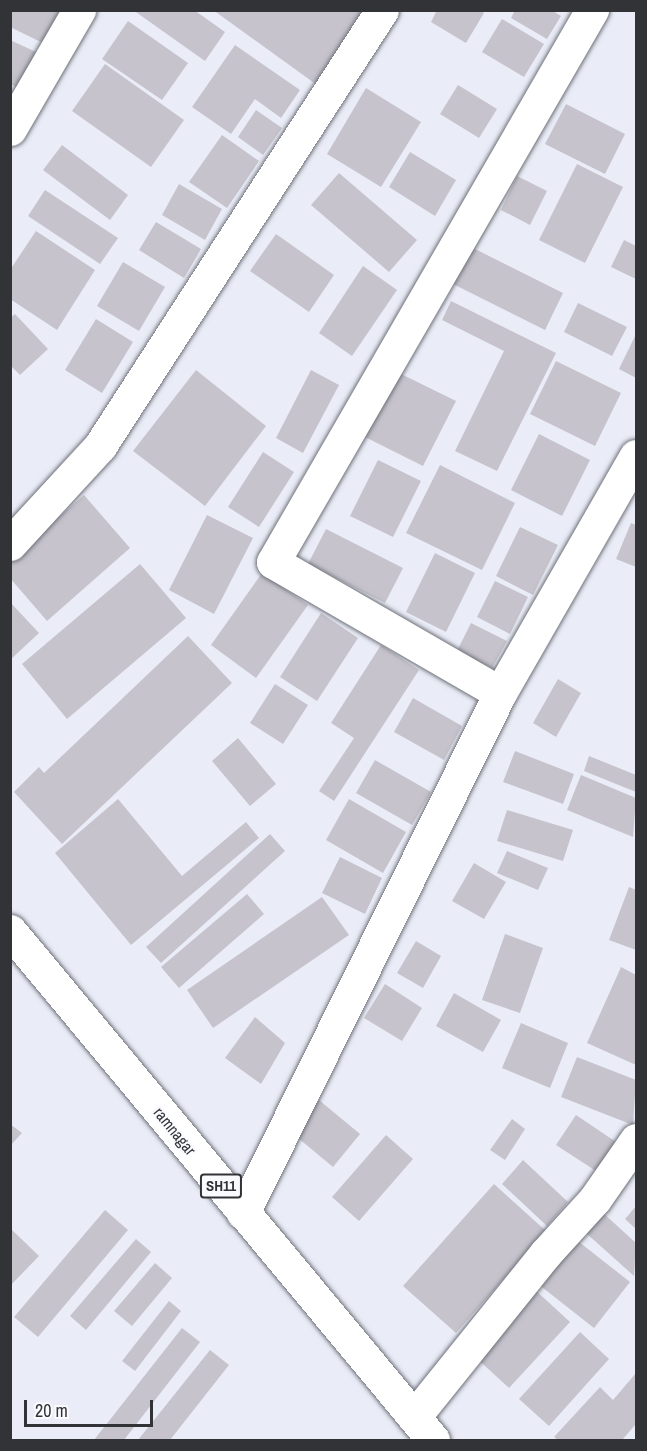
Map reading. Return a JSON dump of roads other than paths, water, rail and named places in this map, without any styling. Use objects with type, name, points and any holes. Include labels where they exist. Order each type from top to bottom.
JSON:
[{"type":"street","points":[[10,129],[79,10]]},
{"type":"street","points":[[10,544],[100,446],[382,10]]},
{"type":"street","points":[[500,693],[273,562],[592,10]]},
{"type":"street","points":[[243,1213],[500,693],[636,456]]},
{"type":"street","name":"ramnagar","points":[[10,931],[424,1429]]},
{"type":"street","points":[[424,1429],[545,1254],[595,1199],[636,1140]]}]
